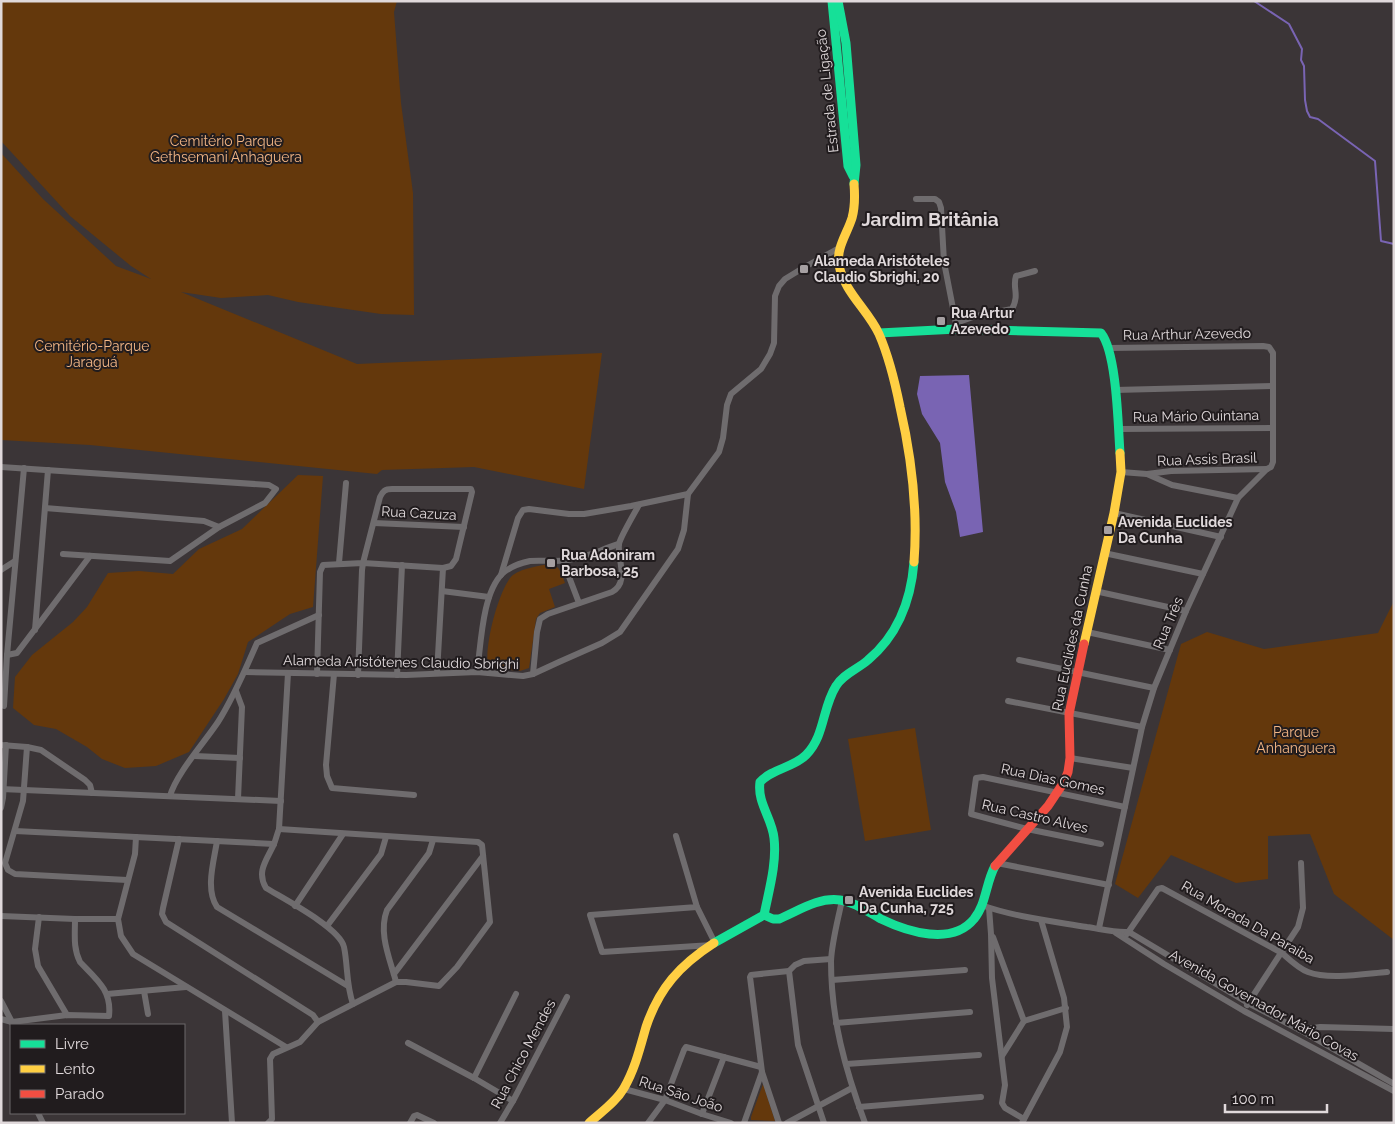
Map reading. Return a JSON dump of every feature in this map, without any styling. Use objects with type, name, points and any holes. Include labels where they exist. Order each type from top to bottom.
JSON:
[{"type":"main road","name":"Estrada de Ligação","points":[[832,1],[848,166],[853,176]]},
{"type":"main road","name":"Estrada de Ligação","points":[[764,915],[772,875],[774,848],[772,830],[759,794],[760,782],[771,772],[795,763],[814,746],[823,726],[830,697],[836,685],[877,654],[901,618],[911,590],[914,563],[915,500],[912,460],[895,384],[879,333],[842,277],[839,267],[839,248],[854,212],[853,176],[856,165],[846,43],[838,1]]},
{"type":"main road","points":[[879,333],[956,326],[1094,332],[1101,333],[1109,348]]},
{"type":"main road","name":"Rua Euclides da Cunha","points":[[764,915],[773,919],[779,918],[815,902],[842,900],[902,927],[935,934],[952,933],[974,919],[985,907],[990,875],[997,863],[1058,794],[1068,774],[1070,714],[1095,591],[1114,513],[1121,472],[1115,390],[1109,348]]},
{"type":"main road","points":[[589,1123],[612,1103],[624,1089],[656,1002],[674,975],[714,944],[764,915]]},
{"type":"street","points":[[916,199],[934,199],[939,202],[941,208],[944,262],[956,326],[976,316],[1012,309],[1016,301],[1014,281],[1016,276],[1035,271]]},
{"type":"street","points":[[477,672],[489,598],[501,575],[518,518],[523,510],[577,514],[688,494],[719,452],[723,438],[727,405],[731,394],[753,378],[770,354],[774,343],[775,296],[779,286],[786,279],[839,248]]},
{"type":"street","name":"Rua Arthur Azevedo","points":[[1109,348],[1266,346],[1272,349],[1273,353],[1273,386]]},
{"type":"street","points":[[1115,390],[1273,386],[1273,462],[1268,469]]},
{"type":"street","name":"Rua Mário Quintana","points":[[1118,429],[1273,428]]},
{"type":"street","points":[[1,466],[268,485],[276,489],[265,502],[219,527],[170,561],[63,554]]},
{"type":"street","points":[[1,705],[4,706],[24,468]]},
{"type":"street","name":"Rua Assis Brasil","points":[[1148,474],[1171,471],[1268,469]]},
{"type":"street","name":"Rua Três","points":[[1098,928],[1109,885],[1142,727],[1154,688],[1186,611],[1238,498],[1268,469]]},
{"type":"street","points":[[34,630],[48,470]]},
{"type":"street","points":[[1121,472],[1148,474],[1172,485],[1238,498]]},
{"type":"street","points":[[340,563],[346,483]]},
{"type":"street","points":[[317,674],[320,569],[323,565],[363,563],[443,568],[451,566],[455,562],[464,527],[472,491],[470,488],[388,489],[382,492],[363,563],[358,675]]},
{"type":"street","name":"Alameda Aristótenes Claudio Sbrighi","points":[[245,672],[358,675],[477,672],[523,676],[533,674],[620,632],[678,549],[684,530],[688,494]]},
{"type":"street","points":[[533,674],[540,619],[548,614],[612,592],[619,587],[621,574],[619,544],[639,504]]},
{"type":"street","points":[[45,508],[204,521],[219,527]]},
{"type":"street","points":[[1114,513],[1220,537]]},
{"type":"street","name":"Rua Cazuza","points":[[374,523],[464,527]]},
{"type":"street","points":[[501,575],[512,567],[530,562],[563,561],[582,558],[619,544]]},
{"type":"street","points":[[1104,553],[1203,574]]},
{"type":"street","points":[[7,655],[17,653],[90,556]]},
{"type":"street","points":[[1,570],[15,561]]},
{"type":"street","points":[[563,561],[579,603]]},
{"type":"street","points":[[397,675],[402,565]]},
{"type":"street","points":[[437,674],[443,568]]},
{"type":"street","points":[[442,591],[489,598]]},
{"type":"street","points":[[1095,591],[1186,611]]},
{"type":"street","points":[[170,796],[176,782],[218,722],[236,691],[257,643],[319,614]]},
{"type":"street","points":[[1087,632],[1170,650]]},
{"type":"street","points":[[1019,660],[1154,688]]},
{"type":"street","points":[[288,673],[279,829],[274,844],[263,864],[262,881],[266,888],[327,926],[338,936],[344,946],[348,986],[353,1004]]},
{"type":"street","points":[[334,674],[326,765],[327,776],[332,788],[414,795]]},
{"type":"street","points":[[236,691],[242,707],[238,799]]},
{"type":"street","points":[[1008,701],[1142,727]]},
{"type":"street","points":[[1,808],[4,745],[27,747],[46,753],[85,780],[90,785],[92,793]]},
{"type":"street","points":[[27,747],[24,801],[5,863],[8,870],[15,874],[127,880]]},
{"type":"street","points":[[195,756],[240,758]]},
{"type":"street","points":[[1070,758],[1133,768]]},
{"type":"street","name":"Rua Dias Gomes","points":[[977,778],[983,777],[1125,807]]},
{"type":"street","name":"Rua Castro Alves","points":[[977,778],[970,814],[1027,829],[1100,844]]},
{"type":"street","points":[[2,789],[281,801]]},
{"type":"street","points":[[268,1123],[272,1119],[270,1059],[273,1054],[300,1042],[318,1022],[396,982],[439,986],[457,967],[490,922],[482,846],[478,842],[279,829]]},
{"type":"street","points":[[15,831],[274,844]]},
{"type":"street","points":[[295,906],[344,834]]},
{"type":"street","points":[[676,836],[696,907],[714,944],[602,952],[590,915],[696,907]]},
{"type":"street","points":[[136,837],[135,854],[118,919],[121,936],[134,954],[286,1047]]},
{"type":"street","points":[[327,926],[381,854],[386,837]]},
{"type":"street","points":[[179,839],[162,908],[162,914],[166,922],[314,1015],[318,1022]]},
{"type":"street","points":[[396,982],[383,935],[385,915],[429,853],[433,840]]},
{"type":"street","points":[[217,841],[211,888],[212,898],[217,907],[348,986]]},
{"type":"street","points":[[394,974],[482,856]]},
{"type":"street","points":[[997,863],[1109,885]]},
{"type":"street","points":[[1244,1011],[1298,927],[1303,908],[1301,863]]},
{"type":"street","name":"Rua Morada Da Paraiba","points":[[1124,939],[1158,889],[1162,888],[1282,953],[1299,968],[1313,974],[1334,975],[1386,972]]},
{"type":"street","points":[[842,900],[831,959],[836,1023],[838,1038],[852,1088],[865,1123]]},
{"type":"street","points":[[1024,1021],[991,934],[985,907],[1041,920],[1098,928],[1116,933],[1129,932]]},
{"type":"street","points":[[1,916],[118,919]]},
{"type":"street","points":[[39,917],[35,949],[38,966],[67,1015]]},
{"type":"street","points":[[1,1019],[12,1024],[67,1015],[109,1016],[110,1007],[107,994],[77,957],[74,945],[75,919]]},
{"type":"street","points":[[991,934],[991,971],[1005,1085],[1002,1105],[1023,1121],[1062,1048],[1067,1027],[1066,1008],[1041,920]]},
{"type":"street","name":"Avenida Governador Mário Covas","points":[[1129,932],[1248,1003],[1300,1030],[1394,1084]]},
{"type":"street","name":"Avenida Governador Mário Covas","points":[[1116,933],[1244,1011],[1394,1091]]},
{"type":"street","points":[[779,1123],[761,1069],[750,977],[752,975],[789,971],[795,965],[804,961],[831,959]]},
{"type":"street","points":[[1185,976],[1189,968]]},
{"type":"street","points":[[832,980],[965,970]]},
{"type":"street","points":[[789,971],[797,1040],[824,1123]]},
{"type":"street","points":[[107,994],[186,987]]},
{"type":"street","points":[[144,991],[148,1014]]},
{"type":"street","points":[[474,1078],[516,994]]},
{"type":"street","name":"Rua Chico Mendes","points":[[500,1123],[567,997]]},
{"type":"street","points":[[1,1000],[12,1024]]},
{"type":"street","points":[[1002,1056],[1024,1021],[1066,1008]]},
{"type":"street","points":[[225,1011],[232,1123]]},
{"type":"street","points":[[836,1023],[970,1012]]},
{"type":"street","points":[[1294,1038],[1300,1030],[1320,1027],[1394,1029]]},
{"type":"street","points":[[408,1044],[474,1078],[513,1101]]},
{"type":"street","points":[[648,1123],[665,1100],[685,1048],[691,1047],[761,1069]]},
{"type":"street","points":[[846,1064],[979,1055]]},
{"type":"street","points":[[702,1114],[724,1057]]},
{"type":"street","points":[[744,1123],[761,1069]]},
{"type":"street","points":[[787,1123],[852,1088]]},
{"type":"street","name":"Rua São João","points":[[624,1089],[665,1100],[731,1123]]},
{"type":"street","points":[[859,1107],[981,1096]]},
{"type":"street","points":[[410,1123],[414,1116],[420,1115],[434,1123]]},
{"type":"green space","points":[[1,1],[397,1],[394,12],[401,103],[413,193],[414,315],[381,314],[298,302],[268,295],[221,298],[181,292],[357,364],[602,353],[584,489],[474,467],[382,470],[377,474],[90,445],[1,440],[1,153],[43,199],[116,266],[151,279],[131,266],[70,216],[1,141]]},
{"type":"green space","points":[[298,475],[323,476],[313,607],[290,614],[248,642],[238,674],[189,752],[156,766],[125,768],[102,759],[87,747],[56,729],[34,725],[13,708],[15,677],[32,655],[73,622],[87,607],[108,573],[139,571],[173,574],[199,549],[242,529]]},
{"type":"green space","points":[[550,564],[558,568],[565,583],[549,589],[555,607],[540,613],[536,619],[529,668],[520,671],[489,668],[487,660],[490,635],[502,592],[513,575],[531,568]]},
{"type":"green space","name":"Parque Anhanguera","points":[[1394,601],[1394,940],[1334,894],[1310,834],[1268,836],[1268,879],[1236,883],[1171,855],[1138,898],[1115,884],[1181,644],[1207,632],[1264,649],[1378,633]]},
{"type":"green space","points":[[915,728],[931,830],[865,841],[848,739]]},
{"type":"green space","points":[[763,1084],[775,1121],[751,1120]]},
{"type":"shaded area","points":[[969,375],[983,532],[960,537],[956,512],[945,482],[940,443],[922,414],[917,394],[920,376]]},
{"type":"waterway","points":[[1254,1],[1289,24],[1302,49],[1301,60],[1304,66],[1305,100],[1310,117],[1318,119],[1375,161],[1381,241],[1394,244]]},
{"type":"traffic: fast","points":[[832,1],[848,166],[853,176]]},
{"type":"traffic: fast","points":[[838,1],[846,43],[856,165],[854,184]]},
{"type":"traffic: fast","points":[[879,333],[957,329],[1101,333],[1106,343],[1114,373],[1120,453]]},
{"type":"traffic: fast","points":[[714,943],[764,915],[772,876],[775,847],[773,831],[761,797],[760,782],[765,777],[801,759],[812,747],[817,739],[828,703],[836,686],[843,678],[878,650],[895,628],[910,590],[914,562]]},
{"type":"traffic: fast","points":[[764,915],[773,919],[779,919],[816,903],[840,900],[856,905],[892,924],[916,932],[929,934],[954,932],[965,927],[978,913],[995,866]]},
{"type":"traffic: slow","points":[[854,184],[853,214],[840,247],[838,259],[846,284],[879,334],[894,379],[908,446],[913,484],[914,562]]},
{"type":"traffic: slow","points":[[1084,644],[1114,513],[1121,472],[1120,453]]},
{"type":"traffic: slow","points":[[589,1123],[613,1102],[628,1081],[651,1013],[664,989],[681,969],[714,943]]},
{"type":"traffic: jam","points":[[995,866],[1048,806],[1064,782],[1070,758],[1069,714],[1084,644]]},
{"type":"place","name":"Alameda Aristóteles Claudio Sbrighi, 20","points":[[804,269]]},
{"type":"place","name":"Rua Artur Azevedo","points":[[941,321]]},
{"type":"place","name":"Avenida Euclides Da Cunha","points":[[1108,530]]},
{"type":"place","name":"Rua Adoniram Barbosa, 25","points":[[551,563]]},
{"type":"place","name":"Avenida Euclides Da Cunha, 725","points":[[849,900]]},
{"type":"district","name":"Jardim Britânia","points":[[930,219]]},
{"type":"park label","name":"Cemitério Parque Gethsemani Anhaguera","points":[[226,150]]},
{"type":"park label","name":"Cemitério-Parque Jaraguá","points":[[92,354]]}]
